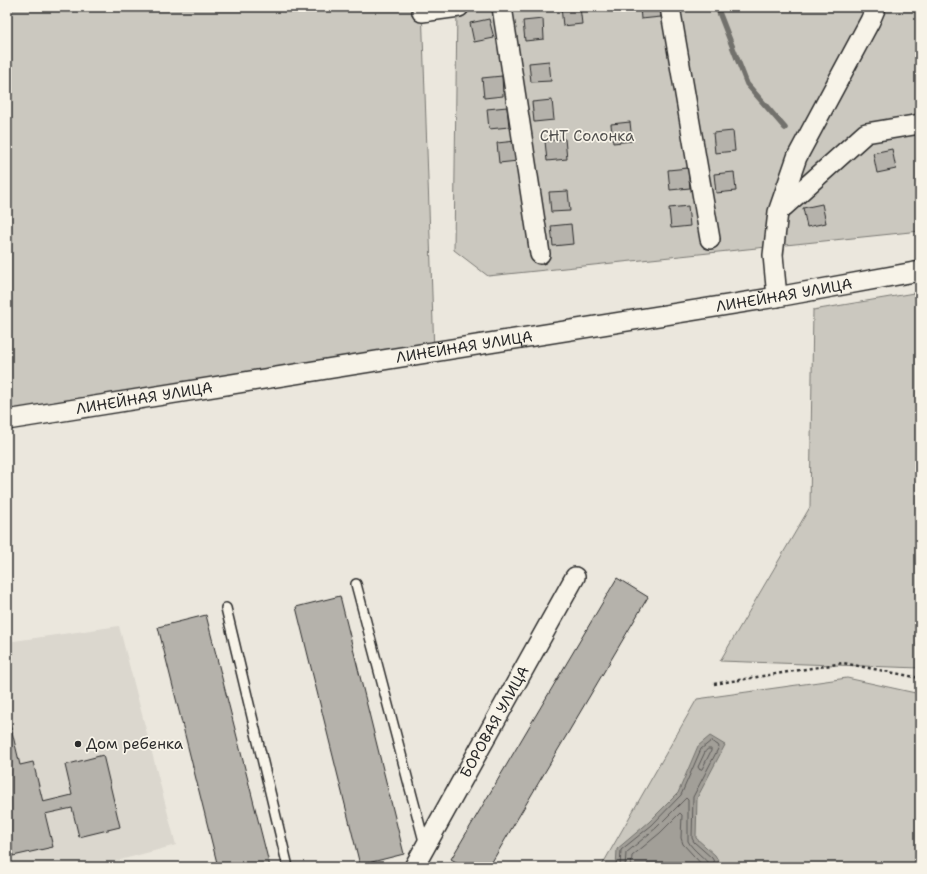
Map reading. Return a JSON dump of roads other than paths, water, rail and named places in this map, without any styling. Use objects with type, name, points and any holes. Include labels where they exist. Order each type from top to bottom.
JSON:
[{"type":"street","points":[[422,12],[459,7]]},
{"type":"street","points":[[502,7],[540,254]]},
{"type":"street","points":[[670,7],[710,238]]},
{"type":"street","points":[[777,297],[773,255],[778,212],[797,157],[870,22],[876,7]]},
{"type":"street","points":[[778,212],[866,133],[920,124]]},
{"type":"street","name":"ЛИНЕЙНАЯ УЛИЦА","points":[[7,420],[777,297],[920,271]]},
{"type":"street","name":"БОРОВАЯ УЛИЦА","points":[[414,867],[575,577]]},
{"type":"lane","points":[[356,584],[426,846]]},
{"type":"lane","points":[[226,608],[288,867]]},
{"type":"water","points":[[710,736],[725,745],[697,798],[696,838],[715,855],[722,867],[616,867],[617,849],[649,822],[678,793],[698,746]]},
{"type":"waterway","points":[[717,7],[747,84],[785,128]]},
{"type":"place","name":"Дом ребенка","points":[[78,744]]},
{"type":"park label","name":"СНТ Солонка","points":[[587,136]]}]
